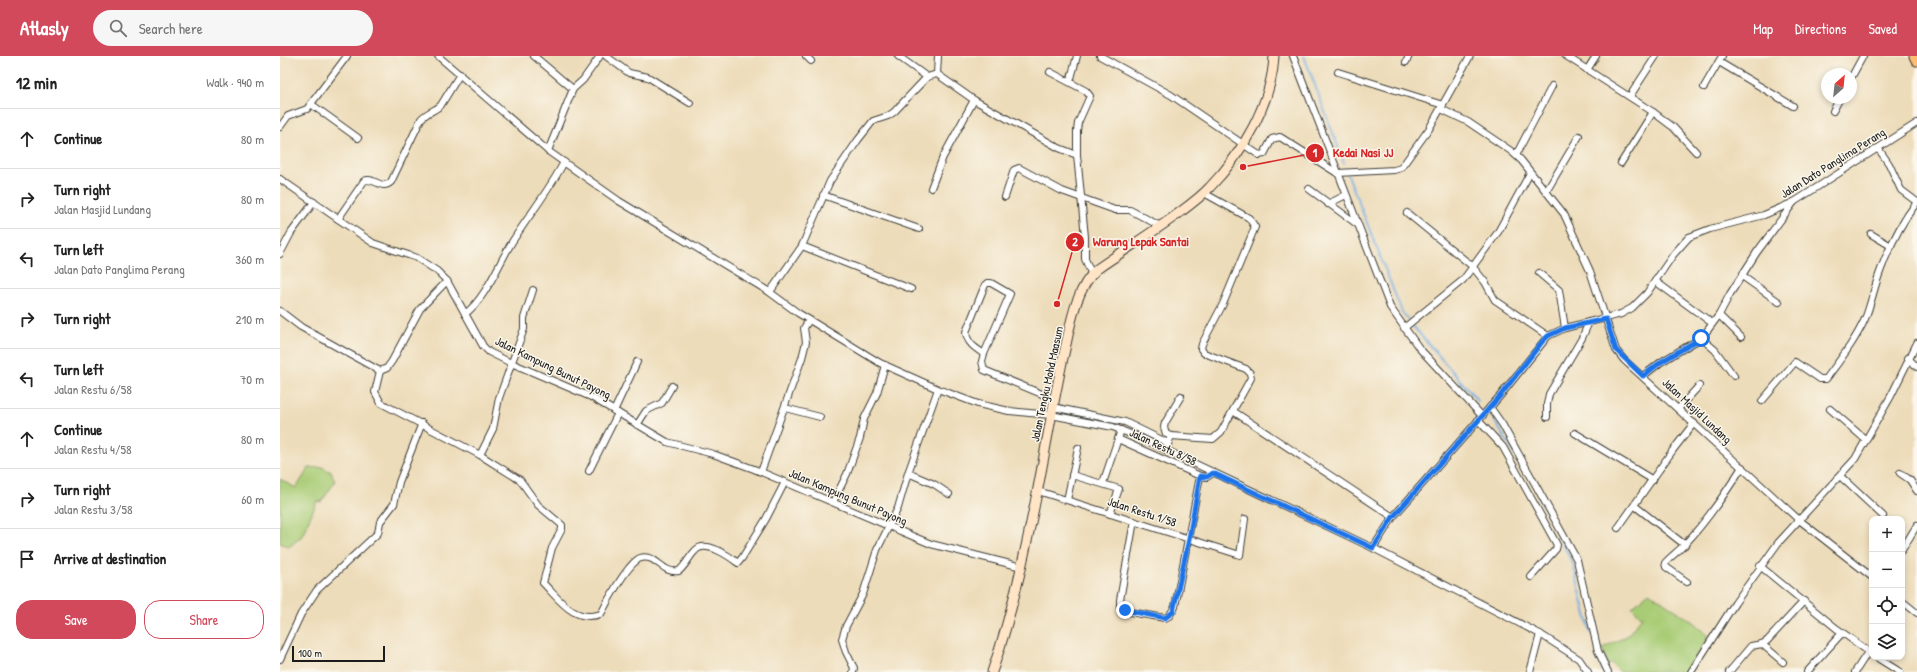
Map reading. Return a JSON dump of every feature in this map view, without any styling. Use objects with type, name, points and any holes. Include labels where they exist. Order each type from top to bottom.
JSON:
[{"type":"highway","points":[[1915,56],[1917,60]]},
{"type":"main road","name":"Jalan Tengku Mohd Maasum","points":[[992,672],[1022,567],[1038,491],[1052,407],[1068,336],[1079,298],[1092,275],[1098,269],[1204,193],[1220,176],[1242,144],[1266,98],[1272,80],[1274,56]]},
{"type":"street","points":[[280,127],[288,116],[306,109],[311,104],[347,56]]},
{"type":"street","points":[[438,56],[548,151],[620,201],[770,292],[809,320],[885,365],[938,389],[978,404],[1009,411],[1052,407],[1125,422],[1168,443]]},
{"type":"street","points":[[534,56],[573,89]]},
{"type":"street","points":[[548,151],[573,89],[583,80],[600,56]]},
{"type":"street","points":[[606,56],[629,74],[648,77],[690,103]]},
{"type":"street","points":[[898,56],[927,77]]},
{"type":"street","points":[[937,74],[938,56]]},
{"type":"street","points":[[1070,82],[1077,56]]},
{"type":"street","points":[[1100,56],[1171,95],[1242,144],[1261,155],[1264,154],[1272,139],[1280,137],[1337,173],[1394,170],[1401,168],[1429,129],[1470,56]]},
{"type":"street","points":[[1293,56],[1390,307],[1408,324],[1419,348],[1480,418],[1503,447],[1557,545],[1556,549],[1532,577]]},
{"type":"street","points":[[1406,62],[1409,56]]},
{"type":"street","points":[[1566,56],[1653,112],[1673,127],[1696,152]]},
{"type":"street","points":[[1587,70],[1596,56]]},
{"type":"street","points":[[1630,96],[1656,56]]},
{"type":"street","points":[[1704,87],[1722,56]]},
{"type":"street","points":[[1856,68],[1863,56]]},
{"type":"street","points":[[1719,62],[1793,106]]},
{"type":"street","points":[[1050,72],[1086,91],[1090,96],[1078,123],[1077,155],[1086,238],[1085,259],[1092,275]]},
{"type":"street","name":"Jalan Masjid Lundang","points":[[1338,72],[1442,107],[1476,127],[1516,155],[1564,214],[1590,271],[1616,350],[1798,519],[1869,575]]},
{"type":"street","points":[[338,219],[364,181],[368,180],[382,186],[387,186],[391,182],[421,118],[441,105],[460,74]]},
{"type":"street","points":[[770,292],[802,246],[830,181],[858,140],[873,121],[888,116],[894,112],[927,77],[937,74]]},
{"type":"street","points":[[937,74],[974,100],[1059,148],[1077,155]]},
{"type":"street","points":[[1516,155],[1552,86]]},
{"type":"street","points":[[931,188],[943,157],[974,100]]},
{"type":"street","points":[[311,104],[358,138]]},
{"type":"street","points":[[1832,111],[1836,104]]},
{"type":"street","points":[[1621,163],[1653,112]]},
{"type":"street","name":"Jalan Dato Panglima Perang","points":[[1373,548],[1393,517],[1490,407],[1548,336],[1565,328],[1606,319],[1621,314],[1632,308],[1688,238],[1710,229],[1764,214],[1794,202],[1917,123]]},
{"type":"street","points":[[1546,192],[1579,136]]},
{"type":"street","points":[[1762,401],[1795,362],[1816,377],[1820,379],[1826,378],[1860,330],[1891,246],[1917,202],[1901,190],[1889,164],[1878,148]]},
{"type":"street","points":[[465,314],[478,302],[511,244],[552,186],[564,162]]},
{"type":"street","points":[[1005,197],[1014,170],[1019,168],[1081,198],[1115,210],[1130,210],[1160,226]]},
{"type":"street","points":[[1408,324],[1463,280],[1498,232],[1530,173]]},
{"type":"street","name":"Jalan Kampung Bunut Payong","points":[[280,179],[373,243],[410,255],[424,262],[447,281],[483,346],[490,352],[591,397],[676,446],[713,454],[761,472],[931,544],[1022,567]]},
{"type":"street","points":[[1309,189],[1357,224]]},
{"type":"street","points":[[1181,396],[1164,423],[1166,434],[1171,436],[1213,439],[1219,434],[1251,378],[1250,373],[1246,369],[1204,353],[1201,349],[1202,344],[1223,304],[1255,227],[1249,218],[1204,193]]},
{"type":"street","points":[[823,195],[919,229]]},
{"type":"street","points":[[1328,204],[1346,195]]},
{"type":"street","points":[[280,254],[291,233],[314,202]]},
{"type":"street","points":[[1643,376],[1661,362],[1701,338],[1719,315],[1730,294],[1757,252],[1794,202]]},
{"type":"street","points":[[1407,213],[1472,266],[1485,282],[1495,300],[1548,336]]},
{"type":"street","points":[[1871,234],[1891,246]]},
{"type":"street","points":[[802,246],[911,289]]},
{"type":"street","points":[[1539,273],[1559,290],[1565,328]]},
{"type":"street","points":[[1742,276],[1779,302]]},
{"type":"street","points":[[380,371],[387,368],[392,361],[420,309],[447,281]]},
{"type":"street","points":[[1655,281],[1712,323]]},
{"type":"street","points":[[984,354],[973,347],[967,337],[966,332],[986,283],[991,283],[1010,294],[984,354],[982,361],[984,370],[1052,407],[1121,430],[1373,548],[1540,634],[1579,658],[1588,672]]},
{"type":"street","points":[[480,455],[493,430],[500,398],[524,329],[524,318],[533,290]]},
{"type":"street","points":[[280,311],[301,327],[380,371]]},
{"type":"street","points":[[1719,315],[1741,337]]},
{"type":"street","points":[[761,472],[802,358],[806,342],[804,328],[809,320]]},
{"type":"street","points":[[1547,417],[1549,394],[1582,338],[1589,322]]},
{"type":"street","points":[[1701,338],[1714,350],[1734,376]]},
{"type":"street","points":[[1691,672],[1760,566],[1798,519],[1840,476],[1855,458],[1891,396],[1917,342]]},
{"type":"street","points":[[1908,358],[1917,367]]},
{"type":"street","points":[[589,471],[637,362]]},
{"type":"street","points":[[833,502],[847,474],[860,438],[864,419],[876,393],[885,365]]},
{"type":"street","points":[[380,371],[375,392],[381,403],[422,423],[480,455],[520,480],[538,505],[562,525],[562,529],[552,548],[543,584],[564,606],[589,617],[601,614],[617,585],[637,560],[642,557],[652,560],[673,572],[679,571],[695,550],[702,547],[717,550],[738,563],[766,519],[785,482]]},
{"type":"street","points":[[638,425],[646,411],[662,403],[672,386]]},
{"type":"street","points":[[1678,409],[1699,386]]},
{"type":"street","points":[[854,672],[854,668],[846,652],[842,639],[846,626],[863,594],[877,550],[898,508],[908,473],[938,389]]},
{"type":"street","points":[[1490,407],[1502,424],[1577,560],[1598,651],[1608,672]]},
{"type":"street","points":[[785,408],[820,417]]},
{"type":"street","points":[[1830,409],[1866,440]]},
{"type":"street","points":[[1233,411],[1393,517]]},
{"type":"street","points":[[280,659],[301,614],[317,590],[378,533],[380,522],[394,504],[399,482],[422,423]]},
{"type":"street","points":[[1618,528],[1694,424]]},
{"type":"street","points":[[1103,483],[1121,430]]},
{"type":"street","points":[[1575,433],[1653,480]]},
{"type":"street","points":[[1166,450],[1171,436]]},
{"type":"street","name":"Jalan Restu 8/58","points":[[1118,439],[1200,476]]},
{"type":"street","points":[[1067,500],[1078,448]]},
{"type":"street","points":[[1688,582],[1664,565],[1685,545],[1725,494],[1742,467]]},
{"type":"street","points":[[908,473],[934,484],[949,494]]},
{"type":"street","points":[[1134,521],[1120,607],[1130,612],[1165,618],[1169,616],[1175,607],[1200,476],[1207,477],[1213,473]]},
{"type":"street","points":[[1900,473],[1910,480],[1917,491]]},
{"type":"street","points":[[1072,475],[1119,489],[1110,514]]},
{"type":"street","points":[[1840,476],[1883,516]]},
{"type":"street","name":"Jalan Restu 1/58","points":[[1038,491],[1240,555],[1245,519]]},
{"type":"street","points":[[1635,506],[1685,545]]},
{"type":"street","points":[[1905,545],[1917,525]]},
{"type":"street","points":[[1760,566],[1842,633],[1869,652]]},
{"type":"street","points":[[1729,672],[1751,646],[1762,644],[1804,601]]},
{"type":"street","points":[[1905,603],[1917,613]]},
{"type":"street","points":[[1807,672],[1842,633]]},
{"type":"street","points":[[1530,672],[1540,634]]},
{"type":"street","points":[[1762,644],[1783,662]]},
{"type":"street","points":[[1855,672],[1869,654]]},
{"type":"street","points":[[1881,660],[1900,672]]},
{"type":"green space","points":[[322,467],[331,472],[335,482],[321,502],[317,501],[302,536],[289,547],[280,543],[280,479],[296,488],[309,468]]},
{"type":"green space","points":[[1649,592],[1693,622],[1709,636],[1687,672],[1620,672],[1611,663],[1607,664],[1603,648],[1627,636],[1642,617],[1632,607]]},
{"type":"waterway","points":[[1304,56],[1344,163]]},
{"type":"waterway","points":[[1348,175],[1402,312],[1409,321]]},
{"type":"waterway","points":[[1412,325],[1478,401]]},
{"type":"waterway","points":[[1494,420],[1516,456]]},
{"type":"waterway","points":[[1539,497],[1573,564],[1591,634]]},
{"type":"waterway","points":[[1597,655],[1604,672]]},
{"type":"place","name":"Kedai Nasi JJ","points":[[1243,167]]},
{"type":"place","name":"Warung Lepak Santai","points":[[1057,304]]},
{"type":"route","points":[[1125,610],[1165,618],[1173,612],[1189,539],[1200,476],[1207,477],[1213,473],[1263,495],[1373,548],[1393,517],[1500,396],[1548,336],[1565,328],[1606,319],[1616,350],[1624,360],[1643,376],[1661,362],[1701,338]]}]
